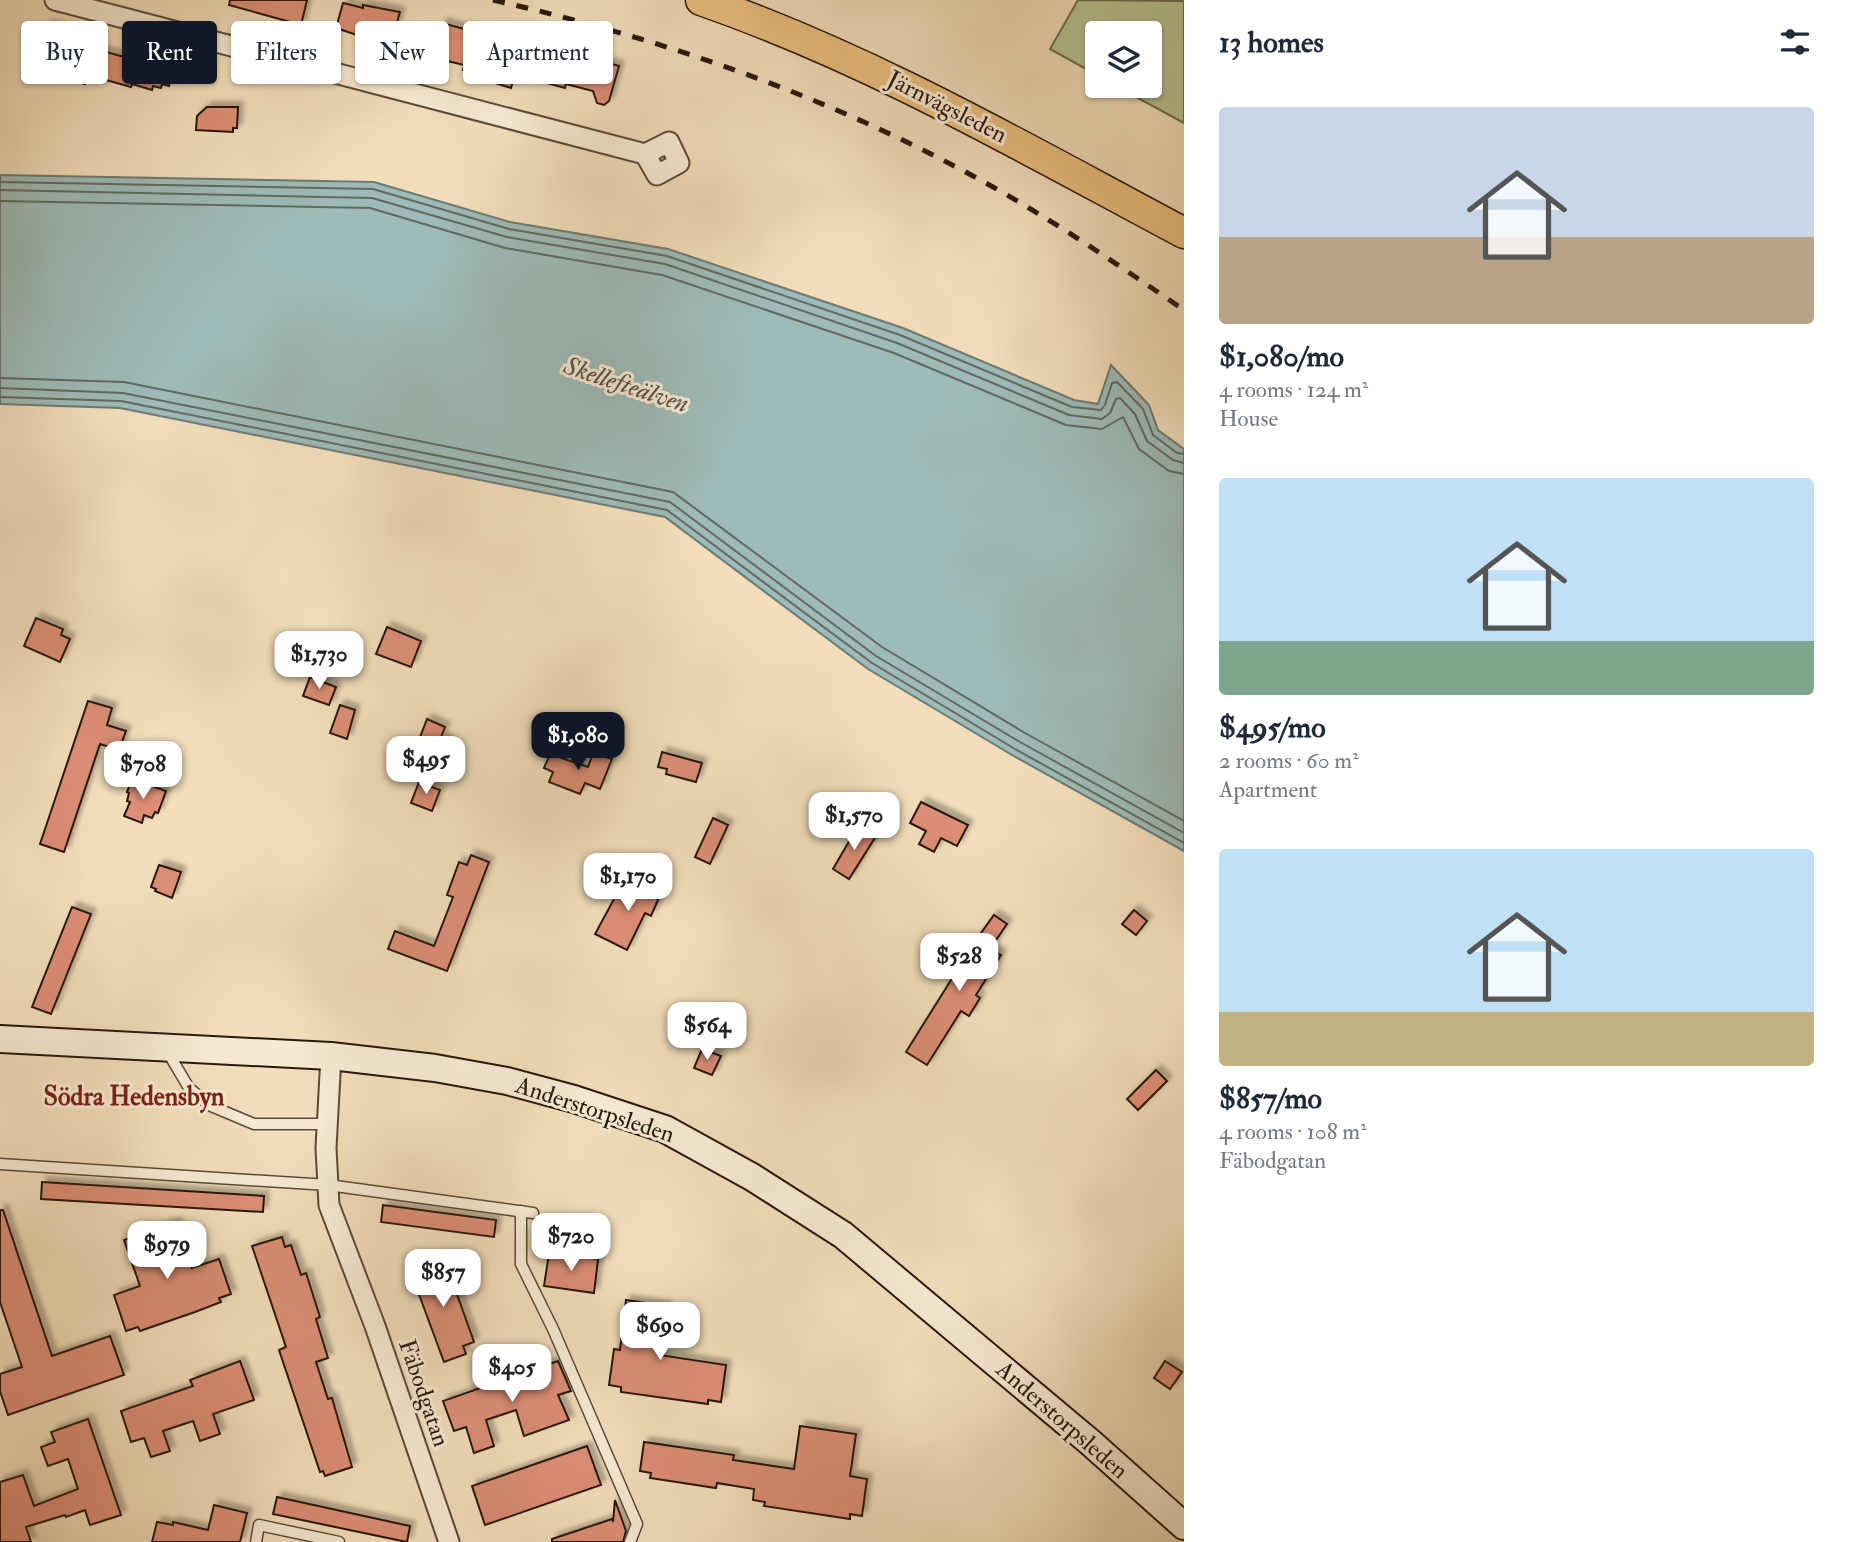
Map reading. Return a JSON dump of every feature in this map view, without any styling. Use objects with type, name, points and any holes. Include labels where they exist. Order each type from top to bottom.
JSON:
[{"type":"main road","name":"Järnvägsleden","points":[[701,0],[749,17],[907,86],[1184,233]]},
{"type":"main road","name":"Anderstorpsleden","points":[[0,1039],[331,1056],[447,1070],[507,1081],[574,1099],[665,1129],[752,1177],[843,1235],[1091,1443],[1184,1527]]},
{"type":"street","points":[[55,0],[645,154]]},
{"type":"street","name":"Fäbodgatan","points":[[331,1056],[327,1124],[329,1205],[375,1326],[444,1539]]},
{"type":"lane","points":[[164,1048],[189,1088],[211,1106],[254,1124],[327,1124]]},
{"type":"lane","points":[[0,1164],[328,1185],[533,1213]]},
{"type":"lane","points":[[521,1211],[521,1264],[553,1329],[636,1524],[630,1542]]},
{"type":"lane","points":[[256,1542],[259,1525],[339,1542]]},
{"type":"green space","points":[[1078,0],[1184,1],[1184,123],[1138,98],[1162,98],[1162,21],[1085,21],[1085,68],[1050,49]]},
{"type":"water","name":"Skellefteälven","points":[[0,175],[374,182],[510,222],[668,249],[903,328],[1074,400],[1098,404],[1111,365],[1149,405],[1158,430],[1184,449],[1184,851],[1012,755],[868,669],[665,517],[120,408],[0,404]]},
{"type":"building","points":[[230,0],[307,0],[302,21],[287,21],[229,5]]},
{"type":"building","points":[[343,3],[400,12],[397,21],[355,21],[355,34],[341,30],[341,21],[338,21]]},
{"type":"building","points":[[449,25],[463,29],[463,65],[449,61]]},
{"type":"building","points":[[108,53],[122,56],[122,84],[132,84],[131,87],[108,81]]},
{"type":"building","points":[[613,64],[619,66],[609,101],[604,105],[597,103],[593,91],[566,84],[613,84]]},
{"type":"building","points":[[132,84],[162,84],[161,88],[153,86],[152,90]]},
{"type":"building","points":[[551,84],[566,84],[565,88]]},
{"type":"building","points":[[207,107],[238,107],[237,128],[233,128],[233,132],[196,130],[197,116]]},
{"type":"building","points":[[36,618],[63,629],[61,635],[70,639],[60,662],[24,646]]},
{"type":"building","points":[[387,627],[421,641],[411,667],[376,654]]},
{"type":"building","points":[[310,677],[336,687],[329,705],[303,696]]},
{"type":"building","points":[[88,701],[112,708],[107,725],[126,731],[119,750],[100,744],[64,852],[40,844]]},
{"type":"building","points":[[340,705],[355,710],[347,739],[330,733]]},
{"type":"building","points":[[427,719],[445,727],[441,737],[449,741],[438,768],[412,758]]},
{"type":"building","points":[[662,752],[702,763],[696,782],[666,774],[667,769],[658,767]]},
{"type":"building","points":[[593,753],[612,759],[600,789],[585,783],[580,794],[549,782],[553,772],[544,768],[550,754],[588,767]]},
{"type":"building","points":[[132,779],[166,791],[158,813],[155,812],[152,818],[144,815],[142,823],[124,816],[130,802],[127,801],[127,792]]},
{"type":"building","points":[[419,782],[440,790],[432,811],[411,803]]},
{"type":"building","points":[[921,802],[968,825],[957,846],[941,838],[934,852],[919,844],[926,831],[910,823]]},
{"type":"building","points":[[713,818],[728,825],[710,864],[695,857]]},
{"type":"building","points":[[858,826],[876,836],[849,879],[833,869]]},
{"type":"building","points":[[471,855],[489,862],[447,971],[388,949],[395,931],[434,946],[453,897],[447,895],[459,862],[467,865]]},
{"type":"building","points":[[159,865],[181,872],[172,898],[151,887]]},
{"type":"building","points":[[626,877],[661,893],[651,916],[645,913],[627,950],[595,934]]},
{"type":"building","points":[[72,907],[91,914],[51,1014],[32,1007]]},
{"type":"building","points":[[1134,910],[1147,921],[1136,935],[1122,924]]},
{"type":"building","points":[[994,915],[1007,924],[990,949],[1001,955],[976,995],[980,998],[969,1016],[961,1011],[927,1065],[906,1052]]},
{"type":"building","points":[[702,1049],[721,1056],[712,1075],[694,1068]]},
{"type":"building","points":[[1156,1070],[1167,1081],[1138,1110],[1127,1099]]},
{"type":"building","points":[[42,1182],[264,1196],[263,1212],[41,1199]]},
{"type":"building","points":[[383,1205],[496,1220],[494,1237],[381,1222]]},
{"type":"building","points":[[0,1210],[3,1210],[52,1356],[110,1336],[124,1375],[8,1415],[0,1391],[0,1374],[22,1367],[0,1302]]},
{"type":"building","points":[[176,1222],[192,1268],[219,1259],[231,1294],[219,1298],[221,1302],[195,1312],[140,1331],[138,1327],[126,1331],[114,1295],[140,1286],[124,1240]]},
{"type":"building","points":[[282,1237],[285,1247],[291,1245],[301,1275],[306,1273],[320,1317],[316,1319],[328,1358],[316,1362],[328,1399],[332,1398],[352,1467],[325,1476],[323,1471],[320,1472],[279,1350],[286,1347],[252,1246]]},
{"type":"building","points":[[549,1253],[598,1259],[594,1293],[544,1286]]},
{"type":"building","points":[[444,1258],[474,1342],[463,1346],[466,1354],[444,1362],[410,1270]]},
{"type":"building","points":[[626,1300],[666,1306],[659,1355],[726,1365],[721,1402],[708,1400],[708,1404],[621,1392],[621,1387],[609,1385],[614,1349],[620,1350]]},
{"type":"building","points":[[240,1361],[254,1400],[213,1414],[220,1434],[200,1441],[193,1421],[163,1431],[170,1451],[151,1457],[144,1438],[131,1442],[121,1411],[193,1386],[190,1380]]},
{"type":"building","points":[[558,1361],[571,1391],[558,1395],[569,1420],[524,1436],[516,1410],[486,1420],[494,1446],[474,1453],[466,1427],[454,1431],[443,1401]]},
{"type":"building","points":[[1165,1361],[1182,1372],[1170,1389],[1154,1378]]},
{"type":"building","points":[[88,1419],[121,1515],[90,1525],[85,1510],[26,1527],[31,1542],[0,1542],[0,1482],[23,1475],[34,1506],[78,1489],[68,1459],[48,1466],[41,1447],[55,1442],[51,1432]]},
{"type":"building","points":[[800,1426],[856,1434],[850,1476],[867,1479],[862,1516],[850,1514],[850,1519],[764,1506],[765,1502],[753,1500],[754,1489],[717,1483],[716,1488],[650,1478],[651,1473],[640,1471],[644,1442],[734,1455],[733,1460],[794,1469]]},
{"type":"building","points":[[587,1446],[601,1485],[485,1525],[472,1486]]},
{"type":"building","points":[[277,1497],[410,1526],[407,1542],[273,1514]]},
{"type":"building","points":[[615,1500],[626,1531],[623,1542],[552,1542],[552,1539],[612,1519],[613,1522]]},
{"type":"building","points":[[214,1505],[247,1513],[240,1542],[152,1542],[157,1522],[173,1525],[173,1522],[208,1530]]},
{"type":"railway","points":[[493,0],[623,34],[687,54],[750,76],[873,126],[934,155],[1018,201],[1184,310]]},
{"type":"district","name":"Södra Hedensbyn","points":[[134,1097]]}]
